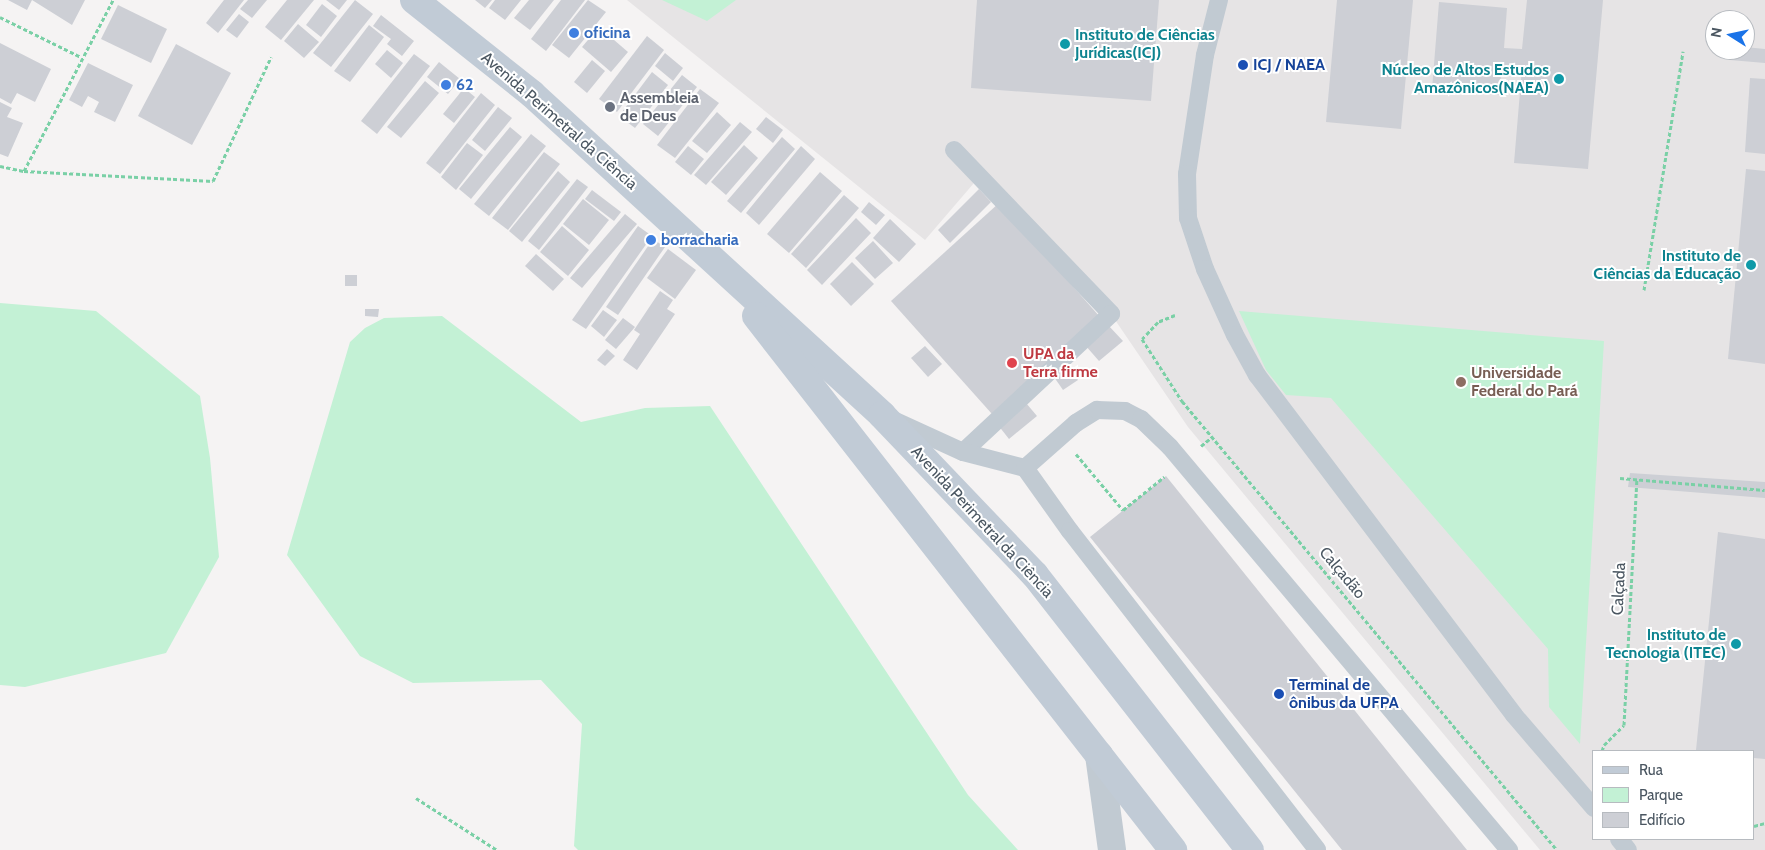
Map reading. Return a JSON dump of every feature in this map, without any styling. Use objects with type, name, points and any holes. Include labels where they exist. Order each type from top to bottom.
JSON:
[{"type":"main road","name":"Avenida Perimetral da Ciência","points":[[414,0],[532,94],[701,246],[882,415],[1035,575],[1250,850]]},
{"type":"main road","name":"Avenida Perimetral da Ciência","points":[[701,246],[1173,850]]},
{"type":"street","points":[[1098,754],[1112,850]]},
{"type":"lane","points":[[1219,0],[1205,55],[1188,165],[1188,218],[1205,269],[1235,335],[1257,375],[1496,691],[1592,806]]},
{"type":"lane","points":[[954,150],[1111,314],[963,452]]},
{"type":"lane","points":[[1025,468],[1076,422],[1097,410],[1124,411],[1141,419],[1170,447],[1509,850]]},
{"type":"lane","points":[[882,415],[963,452],[1025,468],[1070,531],[1317,850]]},
{"type":"lane","points":[[1620,840],[1628,850]]},
{"type":"path","points":[[24,171],[81,57],[113,0]]},
{"type":"path","points":[[0,16],[81,57]]},
{"type":"path","points":[[1644,290],[1683,51]]},
{"type":"path","points":[[0,166],[24,171],[213,181],[271,57]]},
{"type":"path","name":"Calçadão","points":[[1176,315],[1158,322],[1142,338],[1182,400],[1557,850]]},
{"type":"path","points":[[1620,478],[1765,490]]},
{"type":"path","name":"Calçada","points":[[1602,750],[1604,745],[1624,726],[1637,479]]},
{"type":"path","points":[[416,798],[497,850]]},
{"type":"shaded area","name":"Universidade Federal do Pará","points":[[627,0],[1765,0],[1765,850],[1540,850],[1188,427],[1111,314],[980,176],[925,240]]},
{"type":"green space","points":[[662,0],[736,0],[707,21]]},
{"type":"green space","points":[[0,303],[96,311],[200,396],[210,458],[219,557],[166,653],[25,687],[0,685]]},
{"type":"green space","points":[[1239,311],[1604,341],[1580,744],[1549,707],[1548,649],[1331,398],[1286,395],[1266,370]]},
{"type":"green space","points":[[442,316],[581,422],[645,408],[710,406],[968,795],[1018,850],[578,850],[574,846],[582,724],[541,680],[413,683],[360,656],[287,555],[350,342],[365,328],[384,318]]},
{"type":"building","points":[[8,0],[32,0],[27,10]]},
{"type":"building","points":[[32,0],[85,0],[72,25]]},
{"type":"building","points":[[224,0],[244,0],[218,33],[206,23]]},
{"type":"building","points":[[248,0],[267,0],[252,18],[240,9]]},
{"type":"building","points":[[287,0],[314,0],[281,40],[265,27]]},
{"type":"building","points":[[326,0],[347,0],[339,10]]},
{"type":"building","points":[[355,0],[373,14],[331,67],[313,53]]},
{"type":"building","points":[[475,0],[492,0],[485,8]]},
{"type":"building","points":[[495,0],[521,0],[505,20],[489,8]]},
{"type":"building","points":[[529,0],[554,0],[530,30],[514,18]]},
{"type":"building","points":[[561,0],[585,0],[546,51],[531,39]]},
{"type":"building","points":[[588,0],[606,12],[569,58],[552,45]]},
{"type":"building","name":"Instituto de Ciências Jurídicas(ICJ)","points":[[977,0],[1159,0],[1151,101],[971,88]]},
{"type":"building","points":[[1337,0],[1413,0],[1401,129],[1326,122]]},
{"type":"building","name":"Núcleo de Altos Estudos Amazônicos(NAEA)","points":[[1527,0],[1603,0],[1588,169],[1514,163],[1522,68],[1502,66],[1499,95],[1432,89],[1439,2],[1507,8],[1504,48],[1522,49]]},
{"type":"building","points":[[322,4],[337,16],[321,37],[306,25]]},
{"type":"building","points":[[118,5],[167,29],[151,63],[101,39]]},
{"type":"building","points":[[239,14],[249,22],[237,38],[226,30]]},
{"type":"building","points":[[381,15],[414,41],[402,56],[387,44],[391,39],[373,26]]},
{"type":"building","points":[[298,24],[319,42],[304,58],[284,41]]},
{"type":"building","points":[[369,25],[384,37],[350,82],[334,71]]},
{"type":"building","points":[[599,27],[628,52],[611,72],[582,47]]},
{"type":"building","points":[[647,36],[664,50],[617,112],[599,99]]},
{"type":"building","points":[[0,43],[51,69],[35,102],[17,93],[11,104],[0,98]]},
{"type":"building","points":[[176,44],[231,73],[192,145],[138,116]]},
{"type":"building","points":[[1755,48],[1765,49],[1765,63],[1730,60],[1755,60]]},
{"type":"building","points":[[387,50],[403,63],[391,78],[375,64]]},
{"type":"building","points":[[665,53],[683,68],[673,81],[655,66]]},
{"type":"building","points":[[414,54],[430,66],[377,134],[361,121]]},
{"type":"building","points":[[592,60],[605,71],[587,93],[574,82]]},
{"type":"building","points":[[439,62],[460,79],[448,94],[427,77]]},
{"type":"building","points":[[88,63],[133,85],[115,122],[94,112],[99,102],[88,96],[82,107],[69,100]]},
{"type":"building","points":[[652,72],[668,85],[635,128],[619,116]]},
{"type":"building","points":[[682,75],[697,87],[658,136],[643,124]]},
{"type":"building","points":[[1750,78],[1765,79],[1765,154],[1745,152]]},
{"type":"building","points":[[425,81],[439,93],[401,138],[387,127]]},
{"type":"building","points":[[464,88],[475,97],[454,123],[443,114]]},
{"type":"building","points":[[700,89],[719,103],[675,158],[657,145]]},
{"type":"building","points":[[481,93],[495,105],[440,174],[426,163]]},
{"type":"building","points":[[0,102],[12,108],[7,117],[23,123],[8,157],[0,154]]},
{"type":"building","points":[[498,107],[512,118],[485,151],[472,140]]},
{"type":"building","points":[[717,112],[731,125],[707,153],[692,141]]},
{"type":"building","points":[[766,117],[783,130],[773,143],[756,129]]},
{"type":"building","points":[[740,122],[752,132],[706,185],[694,175]]},
{"type":"building","points":[[510,127],[522,137],[471,199],[459,189]]},
{"type":"building","points":[[531,134],[546,146],[489,216],[474,204]]},
{"type":"building","points":[[782,137],[795,149],[741,213],[727,201]]},
{"type":"building","points":[[467,143],[483,155],[456,190],[441,177]]},
{"type":"building","points":[[744,145],[758,158],[726,195],[711,182]]},
{"type":"building","points":[[688,146],[704,159],[691,175],[675,162]]},
{"type":"building","points":[[801,146],[815,159],[759,225],[746,213]]},
{"type":"building","points":[[544,152],[560,164],[508,230],[492,218]]},
{"type":"building","name":"Instituto de Ciências da Educação","points":[[1746,169],[1765,171],[1765,364],[1728,359]]},
{"type":"building","points":[[558,171],[570,182],[522,242],[509,231]]},
{"type":"building","points":[[820,172],[842,191],[789,253],[767,234]]},
{"type":"building","points":[[577,179],[588,187],[539,250],[528,241]]},
{"type":"building","points":[[979,189],[991,202],[950,243],[938,230]]},
{"type":"building","points":[[592,190],[621,212],[614,221],[585,199]]},
{"type":"building","points":[[844,195],[859,208],[806,268],[791,254]]},
{"type":"building","points":[[583,199],[609,220],[589,245],[563,224]]},
{"type":"building","points":[[869,202],[885,215],[876,225],[861,212]]},
{"type":"building","points":[[999,203],[1100,317],[992,414],[891,301]]},
{"type":"building","points":[[625,214],[637,224],[582,288],[570,278]]},
{"type":"building","points":[[856,218],[871,233],[822,285],[807,270]]},
{"type":"building","points":[[890,219],[916,244],[899,262],[873,238]]},
{"type":"building","points":[[562,226],[589,250],[568,276],[540,252]]},
{"type":"building","points":[[638,226],[652,236],[586,329],[572,320]]},
{"type":"building","points":[[653,239],[665,247],[618,315],[606,307]]},
{"type":"building","points":[[873,241],[893,263],[875,279],[855,258]]},
{"type":"building","points":[[668,249],[696,270],[675,299],[647,278]]},
{"type":"building","points":[[536,254],[564,279],[553,291],[525,266]]},
{"type":"building","points":[[852,262],[874,284],[851,306],[830,284]]},
{"type":"building","points":[[345,275],[357,275],[357,286],[345,286]]},
{"type":"building","points":[[660,291],[673,300],[667,309],[675,314],[637,370],[623,360],[640,334],[634,330]]},
{"type":"building","points":[[365,309],[379,309],[378,317],[365,316]]},
{"type":"building","points":[[603,310],[617,320],[604,337],[591,326]]},
{"type":"building","points":[[623,318],[635,327],[616,349],[605,340]]},
{"type":"building","points":[[1108,325],[1123,341],[1099,361],[1085,345]]},
{"type":"building","points":[[925,346],[942,364],[928,377],[911,358]]},
{"type":"building","points":[[607,349],[615,356],[605,366],[597,360]]},
{"type":"building","points":[[1068,367],[1078,380],[1063,390],[1054,377]]},
{"type":"building","points":[[1026,403],[1037,416],[1009,439],[998,425]]},
{"type":"building","points":[[1630,473],[1765,482],[1765,498],[1628,487]]},
{"type":"building","name":"Terminal de ônibus da UFPA","points":[[1166,476],[1467,850],[1342,850],[1090,537]]},
{"type":"building","name":"Instituto de Tecnologia (ITEC)","points":[[1718,532],[1765,539],[1765,759],[1755,758],[1755,750],[1696,750]]},
{"type":"place","name":"oficina","points":[[574,33]]},
{"type":"place","name":"Instituto de Ciências Jurídicas(ICJ)","points":[[1065,44]]},
{"type":"place","name":"ICJ / NAEA","points":[[1243,65]]},
{"type":"place","name":"Núcleo de Altos Estudos Amazônicos(NAEA)","points":[[1559,79]]},
{"type":"place","name":"62","points":[[446,85]]},
{"type":"place","name":"Assembleia de Deus","points":[[610,107]]},
{"type":"place","name":"borracharia","points":[[651,240]]},
{"type":"place","name":"Instituto de Ciências da Educação","points":[[1751,265]]},
{"type":"place","name":"UPA da Terra firme","points":[[1012,363]]},
{"type":"place","name":"Universidade Federal do Pará","points":[[1461,382]]},
{"type":"place","name":"Instituto de Tecnologia (ITEC)","points":[[1736,644]]},
{"type":"place","name":"Terminal de ônibus da UFPA","points":[[1279,694]]}]
